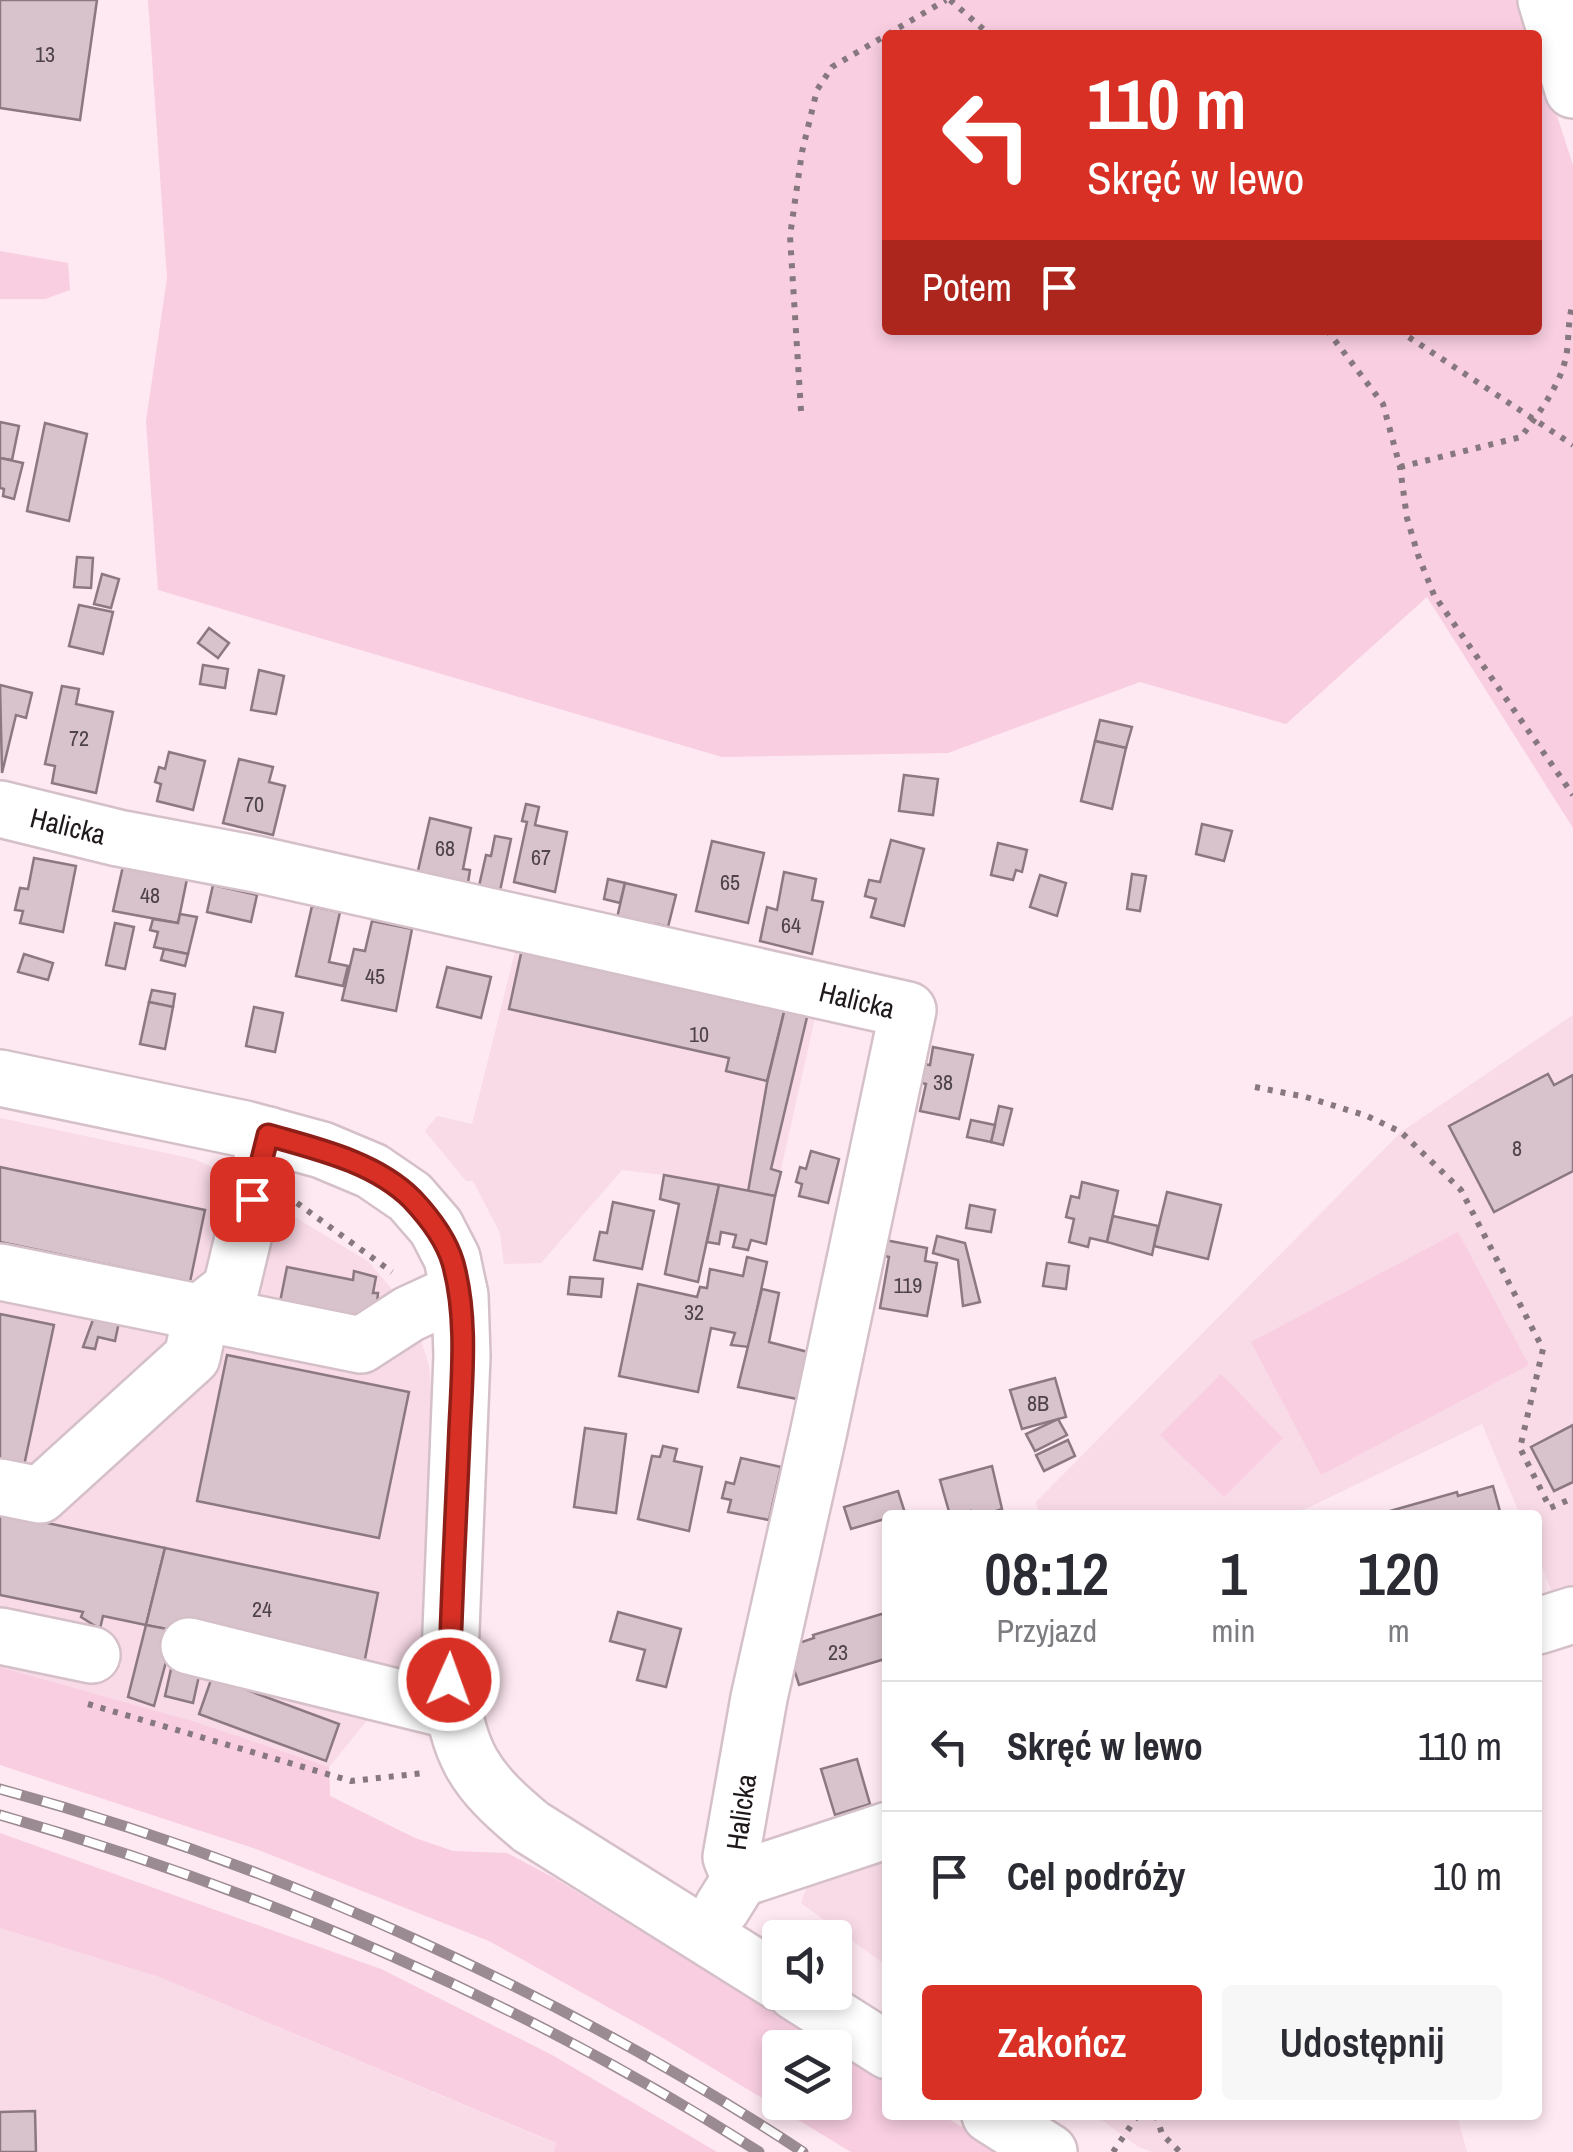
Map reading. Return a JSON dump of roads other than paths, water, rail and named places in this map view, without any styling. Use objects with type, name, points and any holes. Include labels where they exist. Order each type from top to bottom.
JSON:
[{"type":"street","points":[[1546,0],[1573,90]]},
{"type":"street","name":"Halicka","points":[[0,809],[908,1010],[759,1698],[731,1857],[740,1879]]},
{"type":"street","points":[[0,1078],[322,1150],[372,1171],[410,1197],[436,1227],[452,1258],[459,1291],[462,1356],[449,1680],[453,1711],[471,1768],[530,1827],[762,1973]]},
{"type":"street","points":[[0,1488],[40,1495],[192,1357],[202,1310],[231,1288],[268,1135]]},
{"type":"street","points":[[0,1272],[361,1345],[409,1314],[459,1291]]},
{"type":"street","points":[[1542,1625],[1573,1615]]},
{"type":"street","points":[[0,1636],[83,1678]]},
{"type":"street","points":[[189,1646],[453,1711]]},
{"type":"street","name":"Halicka","points":[[704,1936],[740,1879],[882,1832]]},
{"type":"street","points":[[823,2010],[882,2047]]},
{"type":"street","points":[[998,2120],[1049,2152]]},
{"type":"railway","points":[[0,1789],[209,1855],[415,1939],[615,2039],[803,2152]]},
{"type":"railway","points":[[0,1815],[198,1879],[392,1956],[580,2047],[759,2152]]}]
